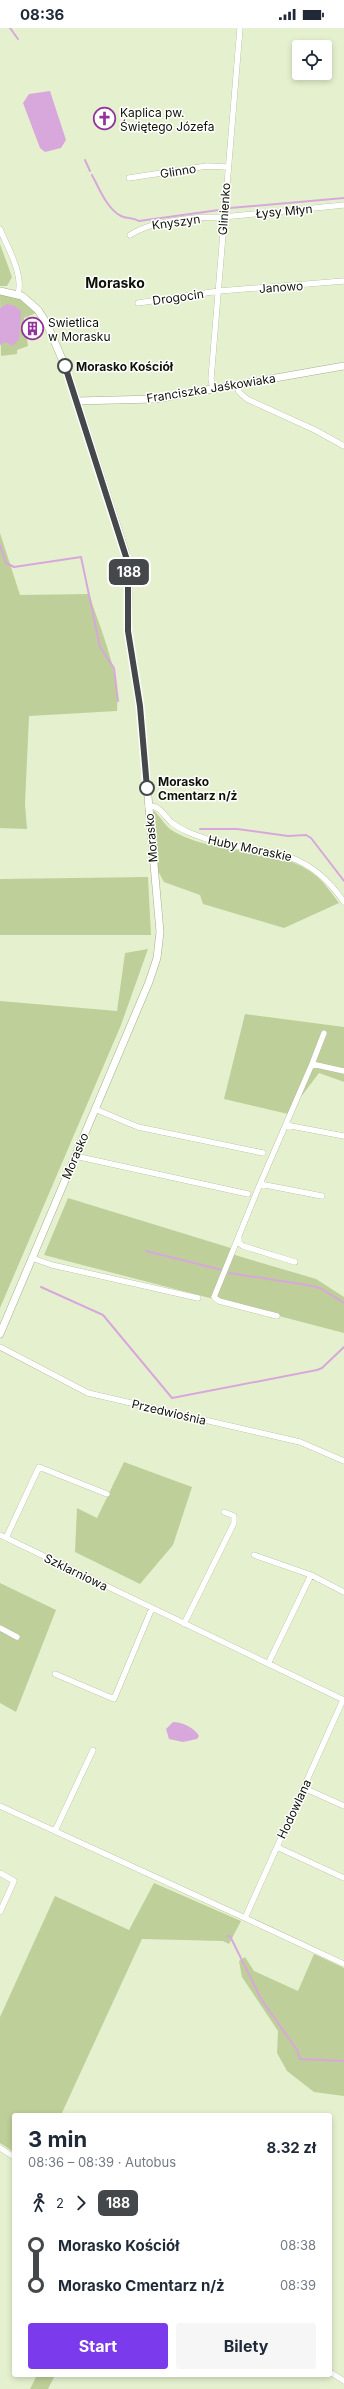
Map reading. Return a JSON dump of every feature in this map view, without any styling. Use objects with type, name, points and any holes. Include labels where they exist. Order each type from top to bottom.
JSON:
[{"type":"street","name":"Glinienko","points":[[213,389],[211,379],[219,291],[223,217],[240,28]]},
{"type":"street","name":"Glinno","points":[[128,178],[207,166],[227,166]]},
{"type":"street","name":"Łysy Młyn","points":[[223,217],[344,205]]},
{"type":"street","name":"Knyszyn","points":[[130,235],[149,225],[208,217],[223,217]]},
{"type":"street","points":[[0,229],[19,277],[21,286],[20,295],[0,291]]},
{"type":"street","name":"Janowo","points":[[219,291],[344,281]]},
{"type":"street","name":"Drogocin","points":[[138,303],[219,291]]},
{"type":"street","name":"Morasko","points":[[0,1334],[149,982],[158,952],[160,926],[140,706],[127,626],[128,563],[60,351],[47,324],[38,310],[20,295]]},
{"type":"street","name":"Franciszka Jaśkowiaka","points":[[76,401],[141,400],[344,366]]},
{"type":"street","points":[[237,385],[239,392],[247,399],[315,430],[344,446]]},
{"type":"street","name":"Huby Moraskie","points":[[148,806],[158,808],[173,824],[201,837],[277,852],[298,859],[318,872],[344,902]]},
{"type":"street","points":[[277,1316],[215,1299],[214,1297],[324,1033]]},
{"type":"street","points":[[312,1064],[344,1071]]},
{"type":"street","points":[[95,1109],[138,1127],[263,1153]]},
{"type":"street","points":[[286,1124],[344,1136]]},
{"type":"street","points":[[75,1156],[248,1194]]},
{"type":"street","points":[[260,1184],[322,1196]]},
{"type":"street","points":[[239,1238],[239,1244],[243,1246],[295,1262]]},
{"type":"street","points":[[32,1258],[52,1265],[198,1298]]},
{"type":"street","name":"Przedwiośnia","points":[[0,1348],[88,1393],[300,1442],[344,1461]]},
{"type":"street","points":[[3,1537],[39,1467],[107,1494]]},
{"type":"street","points":[[184,1624],[234,1523],[234,1516],[224,1512]]},
{"type":"street","name":"Szklarniowa","points":[[3,1537],[343,1700]]},
{"type":"street","points":[[254,1554],[311,1576],[344,1592]]},
{"type":"street","points":[[268,1664],[311,1576]]},
{"type":"street","points":[[55,1674],[114,1699],[152,1608]]},
{"type":"street","points":[[0,1628],[16,1637]]},
{"type":"street","name":"Hodowlana","points":[[245,1918],[343,1700]]},
{"type":"street","points":[[55,1831],[93,1750]]},
{"type":"street","points":[[304,1788],[344,1806]]},
{"type":"street","points":[[0,1806],[344,1964]]},
{"type":"street","points":[[277,1847],[344,1878]]},
{"type":"street","points":[[0,1873],[14,1881],[0,1912]]},
{"type":"street","points":[[0,2148],[12,2156]]},
{"type":"street","points":[[332,2373],[344,2381]]},
{"type":"green space","points":[[0,244],[12,277],[7,286],[0,286]]},
{"type":"green space","points":[[0,294],[16,296],[36,313],[24,318],[28,346],[17,350],[17,354],[1,356]]},
{"type":"green space","points":[[0,533],[20,595],[89,594],[109,652],[116,681],[117,711],[29,716],[25,804],[27,829],[0,828]]},
{"type":"green space","points":[[154,811],[170,829],[187,838],[224,848],[263,854],[299,865],[315,875],[328,888],[339,903],[284,928],[203,904],[200,895],[164,882],[158,871],[152,813]]},
{"type":"green space","points":[[148,877],[151,935],[0,935],[0,879]]},
{"type":"green space","points":[[148,949],[121,1025],[0,1308],[0,1001],[117,1011],[125,953]]},
{"type":"green space","points":[[245,1014],[344,1027],[344,1082],[319,1073],[288,1114],[224,1099]]},
{"type":"green space","points":[[68,1198],[234,1249],[235,1255],[316,1279],[344,1297],[344,1333],[44,1255]]},
{"type":"green space","points":[[124,1462],[192,1487],[173,1545],[140,1584],[75,1552],[77,1508],[97,1518]]},
{"type":"green space","points":[[0,1583],[56,1610],[16,1712],[0,1703]]},
{"type":"green space","points":[[154,1883],[241,1921],[229,1944],[223,1941],[142,1939],[62,2113],[12,2113],[12,2151],[0,2143],[0,2017],[55,1896],[129,1930]]},
{"type":"green space","points":[[314,1954],[344,1968],[344,2096],[314,2092],[287,2071],[277,2053],[278,2031],[242,1977],[239,1961],[245,1957],[254,1971],[298,1991]]},
{"type":"green space","points":[[36,2377],[54,2377],[48,2389],[30,2389]]},
{"type":"shaded area","points":[[50,91],[66,140],[61,148],[45,152],[40,148],[23,103],[29,94]]},
{"type":"shaded area","points":[[7,304],[15,306],[21,311],[19,340],[12,346],[6,342],[0,345],[0,308]]},
{"type":"shaded area","points":[[173,1722],[188,1726],[195,1730],[199,1736],[197,1739],[183,1742],[169,1739],[166,1729]]},
{"type":"waterway","points":[[10,28],[18,39]]},
{"type":"waterway","points":[[85,160],[90,171]]},
{"type":"waterway","points":[[92,175],[108,203],[116,213],[123,217],[139,221],[219,210]]},
{"type":"waterway","points":[[230,208],[344,198]]},
{"type":"waterway","points":[[0,545],[6,563],[14,567],[81,557],[100,647],[114,668],[118,701]]},
{"type":"waterway","points":[[200,829],[237,829],[288,836],[306,835],[311,838],[344,881]]},
{"type":"waterway","points":[[146,1251],[222,1270]]},
{"type":"waterway","points":[[229,1273],[320,1288],[344,1303]]},
{"type":"waterway","points":[[41,1287],[103,1315],[172,1398],[317,1370],[322,1368],[344,1347]]},
{"type":"waterway","points":[[227,1936],[230,1936],[261,1999],[297,2050],[300,2059],[344,2061]]},
{"type":"bus line","name":"188","points":[[65,366],[121,536],[128,563],[129,586],[127,622],[140,706],[147,788]]},
{"type":"place","name":"Kaplica pw. Świętego Józefa","points":[[104,119]]},
{"type":"place","name":"Swietlica w Morasku","points":[[33,329]]},
{"type":"place","name":"Morasko Kościół","points":[[65,366]]},
{"type":"place","name":"Morasko Cmentarz n/ż","points":[[147,788]]},
{"type":"district","name":"Morasko","points":[[115,282]]}]
